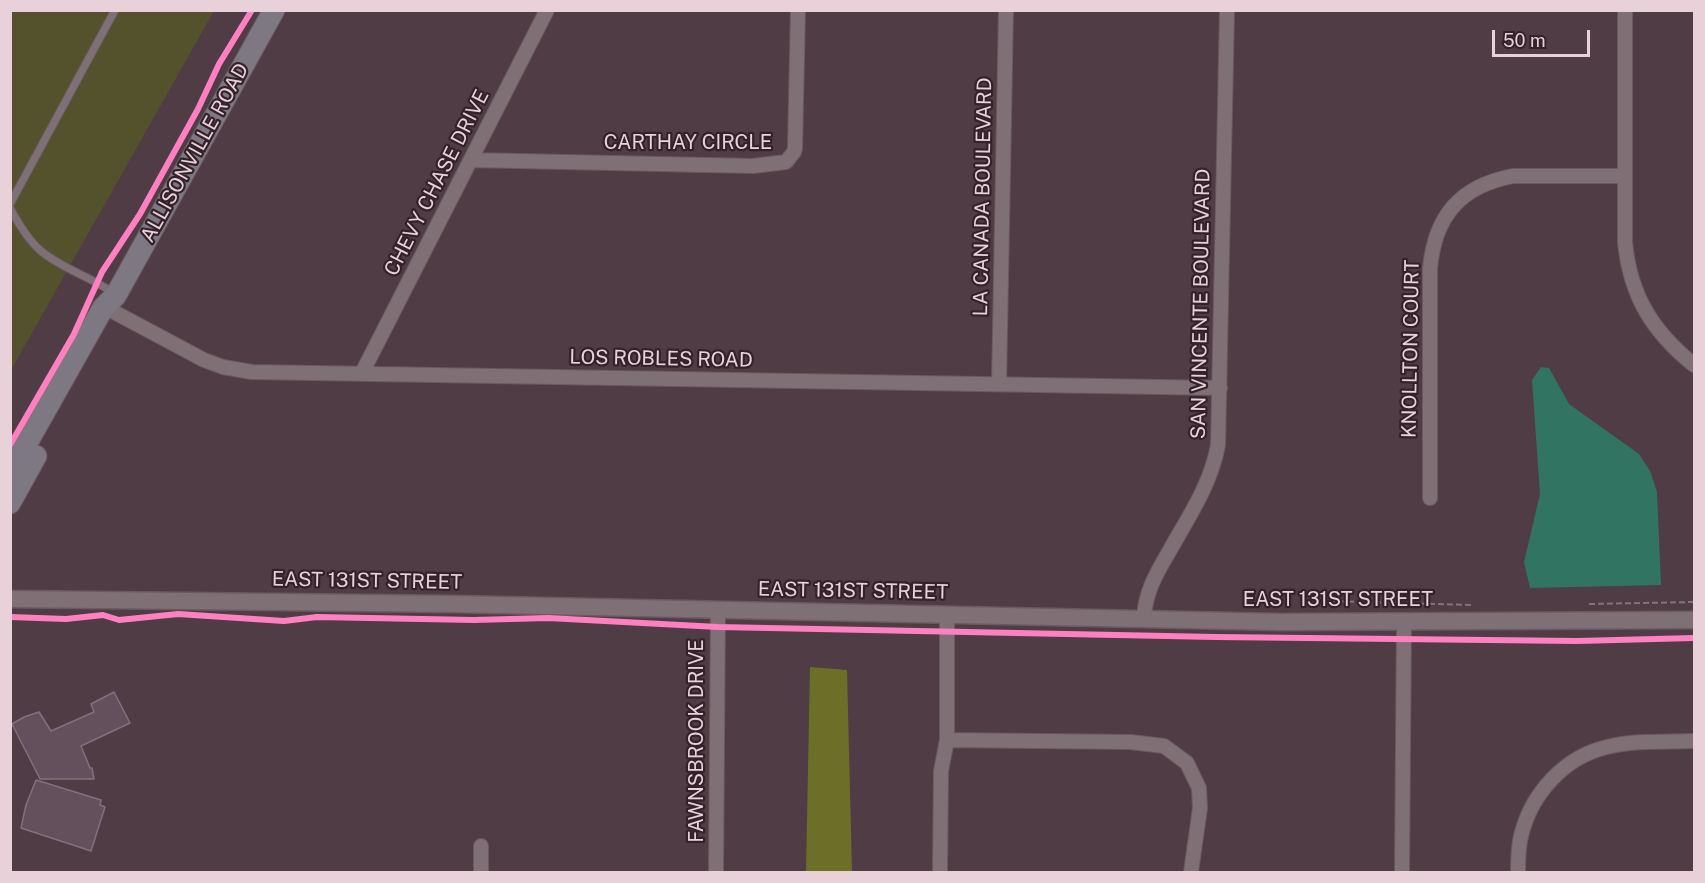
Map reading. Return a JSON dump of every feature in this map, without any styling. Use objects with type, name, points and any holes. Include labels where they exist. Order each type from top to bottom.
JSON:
[{"type":"main road","name":"ALLISONVILLE ROAD","points":[[10,503],[274,10]]},
{"type":"main road","name":"ALLISONVILLE ROAD","points":[[10,473],[103,308],[115,304]]},
{"type":"street","name":"CHEVY CHASE DRIVE","points":[[362,373],[547,10]]},
{"type":"street","name":"CARTHAY CIRCLE","points":[[471,160],[753,166],[786,162],[795,148],[798,10]]},
{"type":"street","name":"LA CANADA BOULEVARD","points":[[999,384],[1006,10]]},
{"type":"street","name":"SAN VINCENTE BOULEVARD","points":[[1144,618],[1145,605],[1154,579],[1211,474],[1218,446],[1227,10]]},
{"type":"street","points":[[1625,10],[1626,249],[1634,286],[1654,326],[1677,351],[1695,365]]},
{"type":"street","name":"KNOLLTON COURT","points":[[1430,498],[1430,268],[1434,241],[1444,218],[1452,207],[1471,191],[1503,178],[1512,176],[1625,176]]},
{"type":"street","name":"LOS ROBLES ROAD","points":[[115,304],[204,360],[223,367],[252,372],[1220,388]]},
{"type":"street","name":"EAST 131ST STREET","points":[[10,599],[407,603],[1280,622],[1695,620]]},
{"type":"street","name":"FAWNSBROOK DRIVE","points":[[716,873],[718,609]]},
{"type":"street","points":[[940,873],[941,771],[947,740],[947,615]]},
{"type":"street","points":[[1402,873],[1404,621]]},
{"type":"street","points":[[947,740],[1130,742],[1164,746],[1187,764],[1199,788],[1200,808],[1191,873]]},
{"type":"street","points":[[1518,873],[1519,843],[1526,818],[1540,794],[1574,760],[1604,747],[1634,743],[1695,741]]},
{"type":"street","points":[[481,846],[481,873]]},
{"type":"lane","points":[[115,304],[98,281],[68,268],[44,253],[25,231],[10,206],[116,10]]},
{"type":"path","points":[[1330,602],[1473,605]]},
{"type":"path","points":[[1581,605],[1695,602]]},
{"type":"shaded area","points":[[11,11],[214,11],[11,370]]},
{"type":"shaded area","points":[[1541,367],[1549,368],[1569,404],[1639,454],[1650,471],[1657,492],[1661,585],[1530,588],[1524,562],[1540,494],[1532,380]]},
{"type":"shaded area","points":[[810,667],[847,670],[852,872],[806,872]]},
{"type":"building","points":[[114,692],[130,723],[81,746],[92,768],[94,779],[40,779],[12,724],[39,712],[51,731],[94,712],[91,704]]},
{"type":"building","points":[[36,780],[101,800],[100,805],[105,807],[91,851],[21,828],[26,805]]},
{"type":"cycle path","points":[[10,445],[74,334],[102,272],[140,214],[198,109],[219,64],[252,10]]},
{"type":"cycle path","points":[[10,617],[66,619],[103,615],[119,620],[178,614],[284,621],[317,617],[474,620],[548,618],[718,627],[1216,637],[1577,641],[1694,638]]}]
